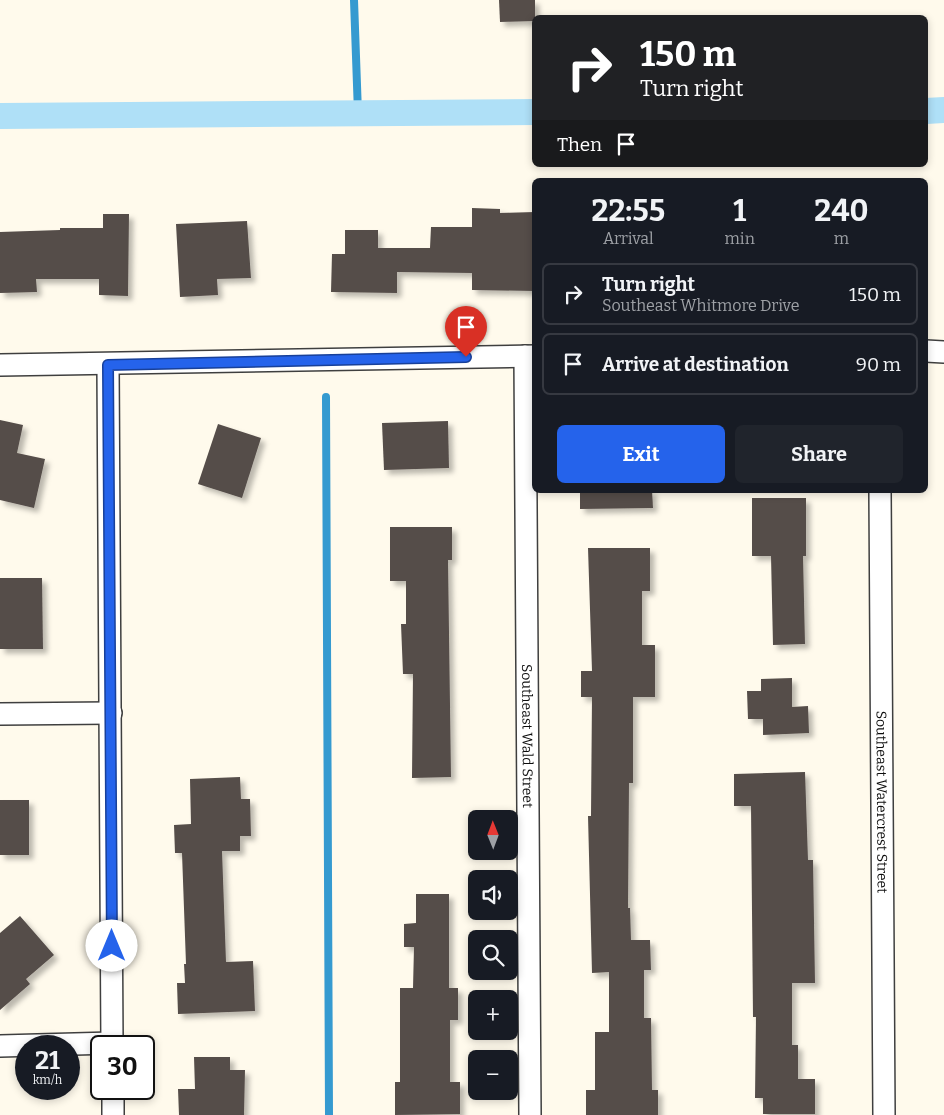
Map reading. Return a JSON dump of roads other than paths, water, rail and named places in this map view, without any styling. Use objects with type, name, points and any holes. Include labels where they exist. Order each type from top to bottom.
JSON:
[{"type":"street","points":[[928,351],[944,352]]},
{"type":"street","points":[[0,365],[108,365],[530,356]]},
{"type":"street","name":"Southeast Wald Street","points":[[530,356],[530,1115]]},
{"type":"street","points":[[108,365],[112,1035]]},
{"type":"street","name":"Southeast Watercrest Street","points":[[880,493],[884,1115]]},
{"type":"street","points":[[0,714],[111,713]]},
{"type":"street","points":[[0,1046],[90,1044]]},
{"type":"street","points":[[113,1100],[113,1115]]},
{"type":"waterway","points":[[354,0],[358,113]]},
{"type":"waterway","points":[[928,111],[944,110]]},
{"type":"waterway","points":[[0,116],[532,112]]},
{"type":"waterway","points":[[326,397],[329,1115]]}]
